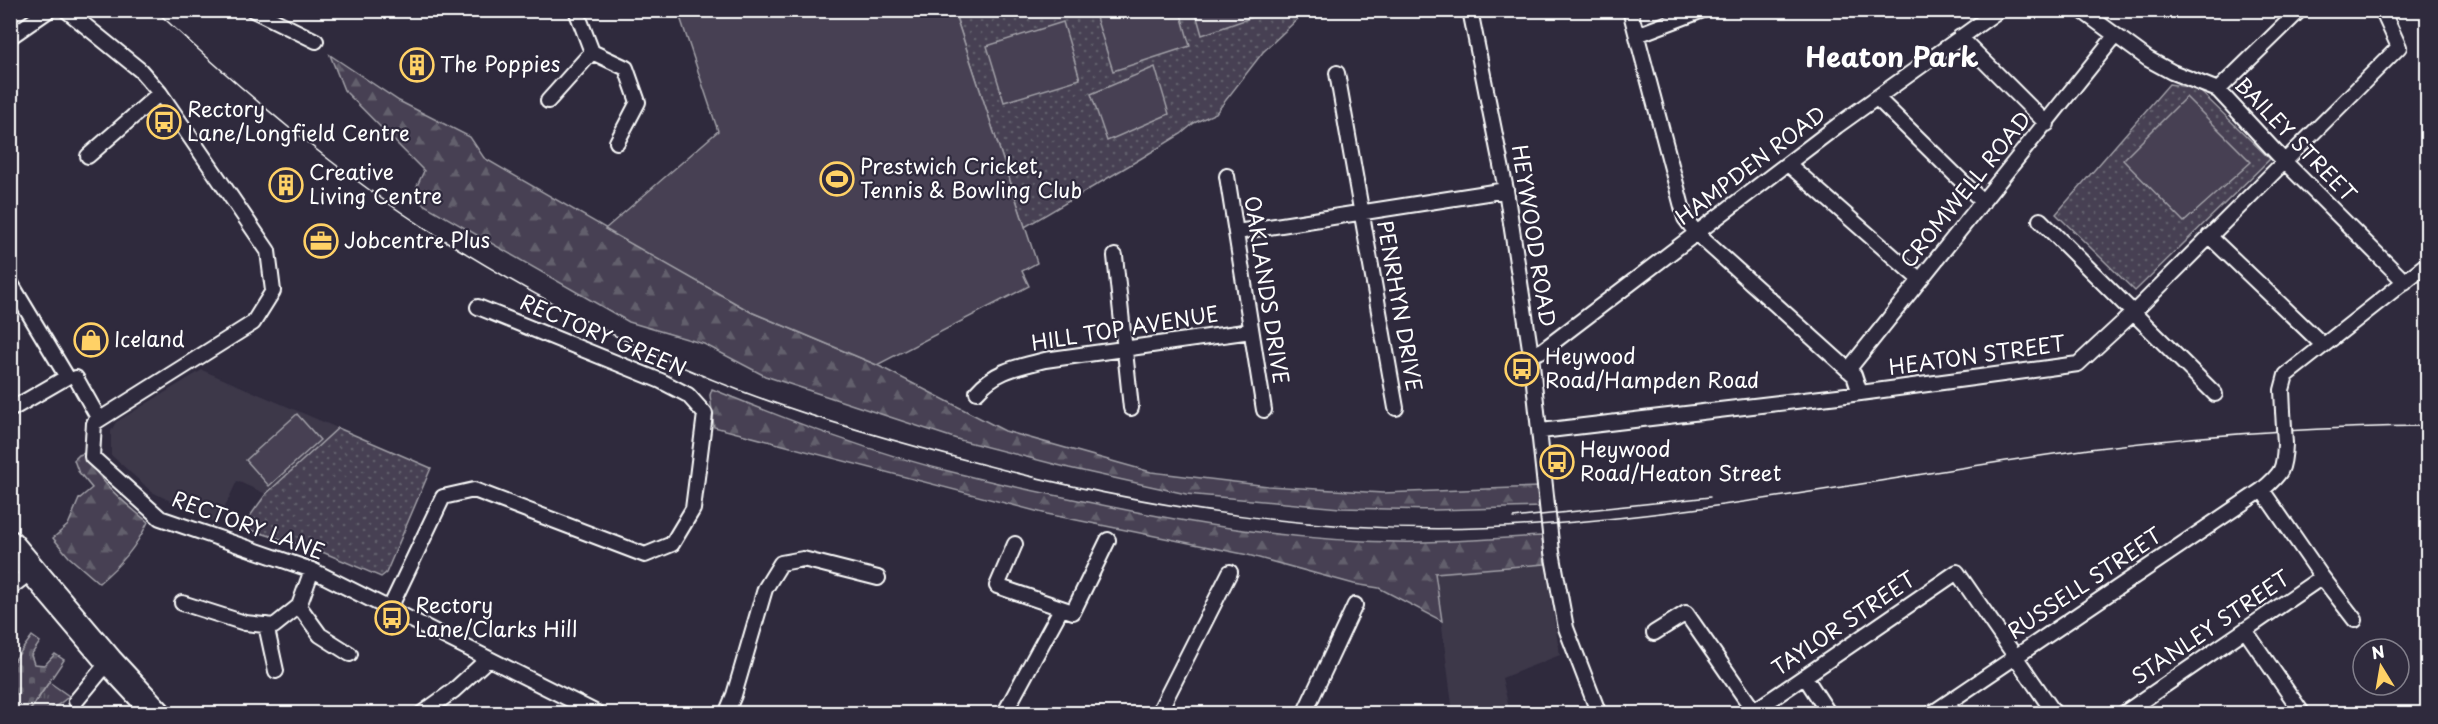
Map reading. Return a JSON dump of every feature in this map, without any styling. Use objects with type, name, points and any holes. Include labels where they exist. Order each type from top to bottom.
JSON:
[{"type":"highway","points":[[10,544],[109,661],[158,714]]},
{"type":"street","points":[[10,37],[49,10]]},
{"type":"street","points":[[66,10],[140,70],[160,93],[268,251],[273,291],[253,322],[99,419],[76,378]]},
{"type":"street","points":[[253,10],[316,41]]},
{"type":"street","points":[[576,10],[592,52],[626,68],[638,102],[617,142]]},
{"type":"street","name":"HEYWOOD ROAD","points":[[1470,10],[1506,190],[1531,355],[1552,552],[1566,628],[1599,714]]},
{"type":"street","points":[[1630,10],[1685,218],[1697,234],[1848,370],[1857,381],[1860,393]]},
{"type":"street","points":[[1637,35],[1704,10]]},
{"type":"street","name":"HAMPDEN ROAD","points":[[1531,355],[1543,350],[1697,234],[1742,197],[1999,10]]},
{"type":"street","name":"BAILEY STREET","points":[[2081,10],[2148,59],[2172,72],[2218,90],[2284,161],[2405,282]]},
{"type":"street","points":[[2218,90],[2300,10]]},
{"type":"street","name":"HEATON STREET","points":[[1540,431],[1860,393],[2078,364],[2133,313],[2399,47],[2382,10]]},
{"type":"street","name":"CROMWELL ROAD","points":[[1848,370],[2047,124],[2115,36]]},
{"type":"street","points":[[1960,37],[2047,124]]},
{"type":"street","points":[[548,101],[592,52]]},
{"type":"street","name":"PENRHYN DRIVE","points":[[1337,74],[1395,408]]},
{"type":"street","points":[[88,156],[160,93]]},
{"type":"street","points":[[1877,98],[1983,202]]},
{"type":"street","points":[[1788,164],[1920,280]]},
{"type":"street","name":"OAKLANDS DRIVE","points":[[1227,176],[1264,410]]},
{"type":"street","points":[[1237,232],[1506,190]]},
{"type":"street","points":[[2040,220],[2215,394]]},
{"type":"street","points":[[2209,236],[2323,345]]},
{"type":"street","points":[[1115,256],[1131,408]]},
{"type":"street","name":"RUSSELL STREET","points":[[1931,714],[2262,490],[2276,478],[2284,464],[2282,390],[2286,375],[2427,263]]},
{"type":"street","points":[[10,282],[67,377],[10,410]]},
{"type":"street","name":"RECTORY GREEN","points":[[390,608],[443,497],[474,490],[645,555],[672,544],[693,509],[705,414],[688,394],[478,307]]},
{"type":"street","name":"HILL TOP AVENUE","points":[[976,392],[988,378],[1045,360],[1251,331]]},
{"type":"street","name":"RECTORY LANE","points":[[99,419],[94,423],[92,457],[160,518],[312,570],[590,712]]},
{"type":"street","points":[[2262,490],[2322,577],[2355,620]]},
{"type":"street","points":[[1015,544],[997,586],[1073,612],[1108,540]]},
{"type":"street","points":[[726,714],[734,695],[765,589],[781,563],[803,559],[878,578]]},
{"type":"street","points":[[182,603],[245,623],[274,626],[299,606],[312,570]]},
{"type":"street","points":[[10,588],[32,571]]},
{"type":"street","points":[[1158,714],[1230,572]]},
{"type":"street","name":"TAYLOR STREET","points":[[1653,633],[1686,613],[1754,711],[1957,572],[2015,656]]},
{"type":"street","name":"STANLEY STREET","points":[[2123,714],[2322,577]]},
{"type":"street","points":[[1304,714],[1356,605]]},
{"type":"street","points":[[299,606],[320,635],[350,654]]},
{"type":"street","points":[[1004,714],[1061,609]]},
{"type":"street","points":[[266,625],[276,671]]},
{"type":"street","points":[[2245,630],[2303,714]]},
{"type":"street","points":[[2015,656],[2055,714]]},
{"type":"street","points":[[421,714],[453,691],[488,659]]},
{"type":"street","points":[[76,701],[109,661]]},
{"type":"street","points":[[1805,677],[1829,714]]},
{"type":"shaded area","points":[[202,370],[431,468],[386,573],[381,577],[320,551],[244,528],[245,523],[266,494],[237,481],[217,524],[152,492],[111,455],[111,431],[116,422]]},
{"type":"shaded area","points":[[1545,564],[1560,655],[1502,678],[1510,712],[1453,713],[1435,573]]},
{"type":"green space","points":[[1195,10],[1270,10],[1270,11],[1202,35]]},
{"type":"green space","name":"Prestwich Cricket, Tennis & Bowling Club","points":[[678,11],[954,11],[1037,263],[1022,271],[1029,286],[877,365],[751,312],[605,229],[718,131]]},
{"type":"green space","points":[[954,11],[1306,11],[1263,52],[1216,113],[1194,123],[1181,134],[1025,227]]},
{"type":"green space","points":[[1094,11],[1180,11],[1190,46],[1113,71]]},
{"type":"green space","points":[[1063,22],[1080,79],[1004,102],[987,46]]},
{"type":"green space","points":[[330,55],[399,101],[470,137],[484,158],[751,312],[877,365],[1005,431],[1151,472],[1268,486],[1383,493],[1538,487],[1540,507],[1435,510],[1340,508],[1186,494],[1069,468],[960,440],[765,376],[704,344],[629,322],[414,199],[424,171],[344,90]]},
{"type":"green space","points":[[1155,67],[1169,114],[1107,141],[1091,94]]},
{"type":"green space","points":[[2169,84],[2194,88],[2201,92],[2270,159],[2135,291],[2056,214]]},
{"type":"green space","points":[[2186,97],[2251,162],[2184,222],[2123,160]]},
{"type":"green space","points":[[712,389],[866,447],[928,466],[1031,490],[1222,527],[1303,537],[1425,542],[1542,536],[1545,564],[1435,573],[1442,621],[1379,588],[1354,584],[1248,555],[1047,514],[714,427],[710,395]]},
{"type":"green space","points":[[297,414],[320,440],[269,486],[246,460]]},
{"type":"green space","points":[[338,428],[431,468],[386,573],[381,577],[320,551],[244,528],[245,523],[266,494]]},
{"type":"green space","points":[[85,453],[105,482],[148,522],[127,555],[99,583],[69,557],[53,538],[68,525],[79,499],[92,488],[78,471],[74,460]]},
{"type":"green space","points":[[32,636],[40,642],[31,655],[34,664],[45,665],[55,654],[64,660],[28,713],[11,713],[11,665]]},
{"type":"green space","points":[[49,682],[69,696],[50,709],[28,714]]},
{"type":"tram line","points":[[155,10],[257,101],[364,186],[474,259],[587,321],[703,376],[801,412],[954,457],[1053,482],[1121,496],[1258,518],[1328,525],[1397,528],[1537,525],[1744,502],[2131,444],[2301,430],[2428,426]]},
{"type":"tram line","points":[[1513,518],[1710,497]]},
{"type":"place","name":"The Poppies","points":[[417,65]]},
{"type":"place","name":"Rectory Lane/Longfield Centre","points":[[164,122]]},
{"type":"place","name":"Prestwich Cricket, Tennis & Bowling Club","points":[[837,179]]},
{"type":"place","name":"Creative Living Centre","points":[[286,185]]},
{"type":"place","name":"Jobcentre Plus","points":[[321,241]]},
{"type":"place","name":"Iceland","points":[[91,340]]},
{"type":"place","name":"Heywood Road/Hampden Road","points":[[1522,369]]},
{"type":"place","name":"Heywood Road/Heaton Street","points":[[1557,462]]},
{"type":"place","name":"Rectory Lane/Clarks Hill","points":[[392,618]]},
{"type":"district","name":"Heaton Park","points":[[1892,58]]}]
